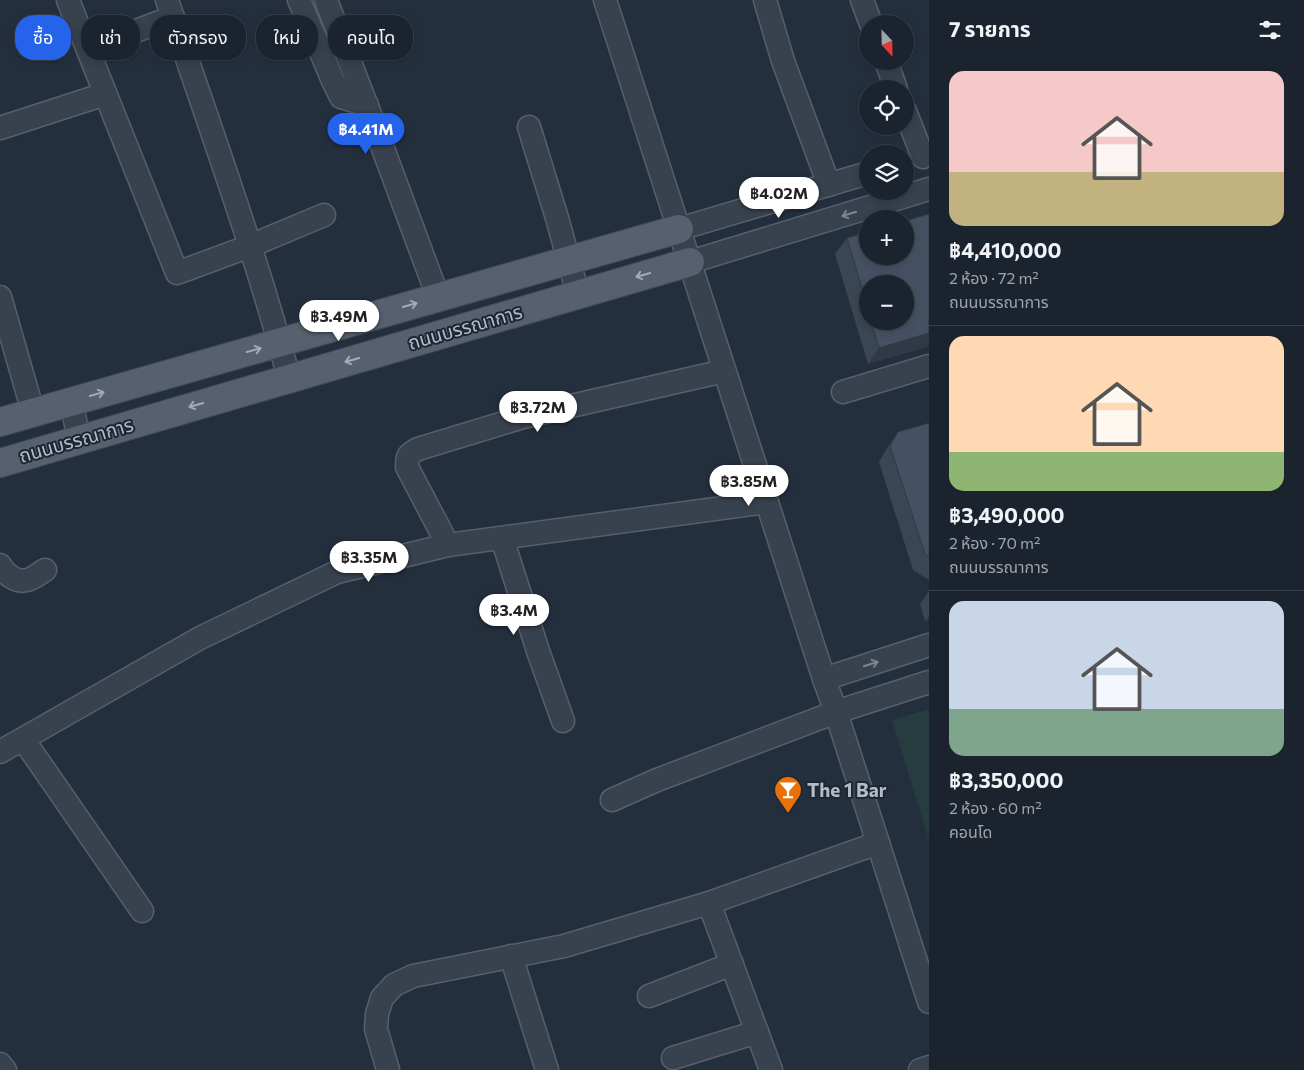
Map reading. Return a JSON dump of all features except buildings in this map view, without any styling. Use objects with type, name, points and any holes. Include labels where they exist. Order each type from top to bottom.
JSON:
[{"type":"main road","name":"ถนนบรรณาการ","points":[[0,422],[679,229]]},
{"type":"main road","name":"ถนนบรรณาการ","points":[[0,462],[690,262]]},
{"type":"street","points":[[68,0],[81,32]]},
{"type":"street","points":[[299,0],[333,81],[342,97],[367,105]]},
{"type":"street","points":[[326,0],[438,297]]},
{"type":"street","points":[[605,0],[929,1002]]},
{"type":"street","points":[[764,0],[829,185]]},
{"type":"street","points":[[862,0],[868,15]]},
{"type":"street","points":[[140,24],[170,9],[250,246],[280,342],[289,378]]},
{"type":"street","points":[[92,60],[177,274],[324,215]]},
{"type":"street","points":[[0,128],[105,94]]},
{"type":"street","points":[[530,127],[578,294]]},
{"type":"street","points":[[912,135],[919,158]]},
{"type":"street","name":"ถนนบรรณาการ","points":[[679,229],[859,176]]},
{"type":"street","name":"ถนนบรรณาการ","points":[[690,262],[929,189]]},
{"type":"street","points":[[0,297],[33,412]]},
{"type":"street","points":[[843,392],[929,366]]},
{"type":"street","points":[[448,545],[407,467],[410,453],[524,417],[724,371]]},
{"type":"street","points":[[71,401],[79,439]]},
{"type":"street","points":[[0,752],[200,638],[336,572],[448,545],[767,502]]},
{"type":"street","points":[[502,538],[538,651],[563,721]]},
{"type":"street","points":[[0,565],[12,579],[26,581],[45,570]]},
{"type":"street","points":[[824,679],[929,645]]},
{"type":"street","points":[[612,800],[658,780],[836,712],[929,682]]},
{"type":"street","points":[[23,739],[142,911]]},
{"type":"street","points":[[388,1070],[376,1029],[377,1014],[382,998],[394,985],[413,976],[564,946],[708,903],[878,843]]},
{"type":"street","points":[[708,903],[771,1070]]},
{"type":"street","points":[[512,956],[547,1070]]},
{"type":"street","points":[[649,996],[732,964]]},
{"type":"street","points":[[673,1058],[757,1032]]},
{"type":"street","points":[[0,1064],[5,1070]]},
{"type":"street","points":[[920,1070],[929,1067]]},
{"type":"green space","points":[[929,709],[929,840],[892,720]]},
{"type":"place","name":"The 1 Bar","points":[[788,814]]}]
